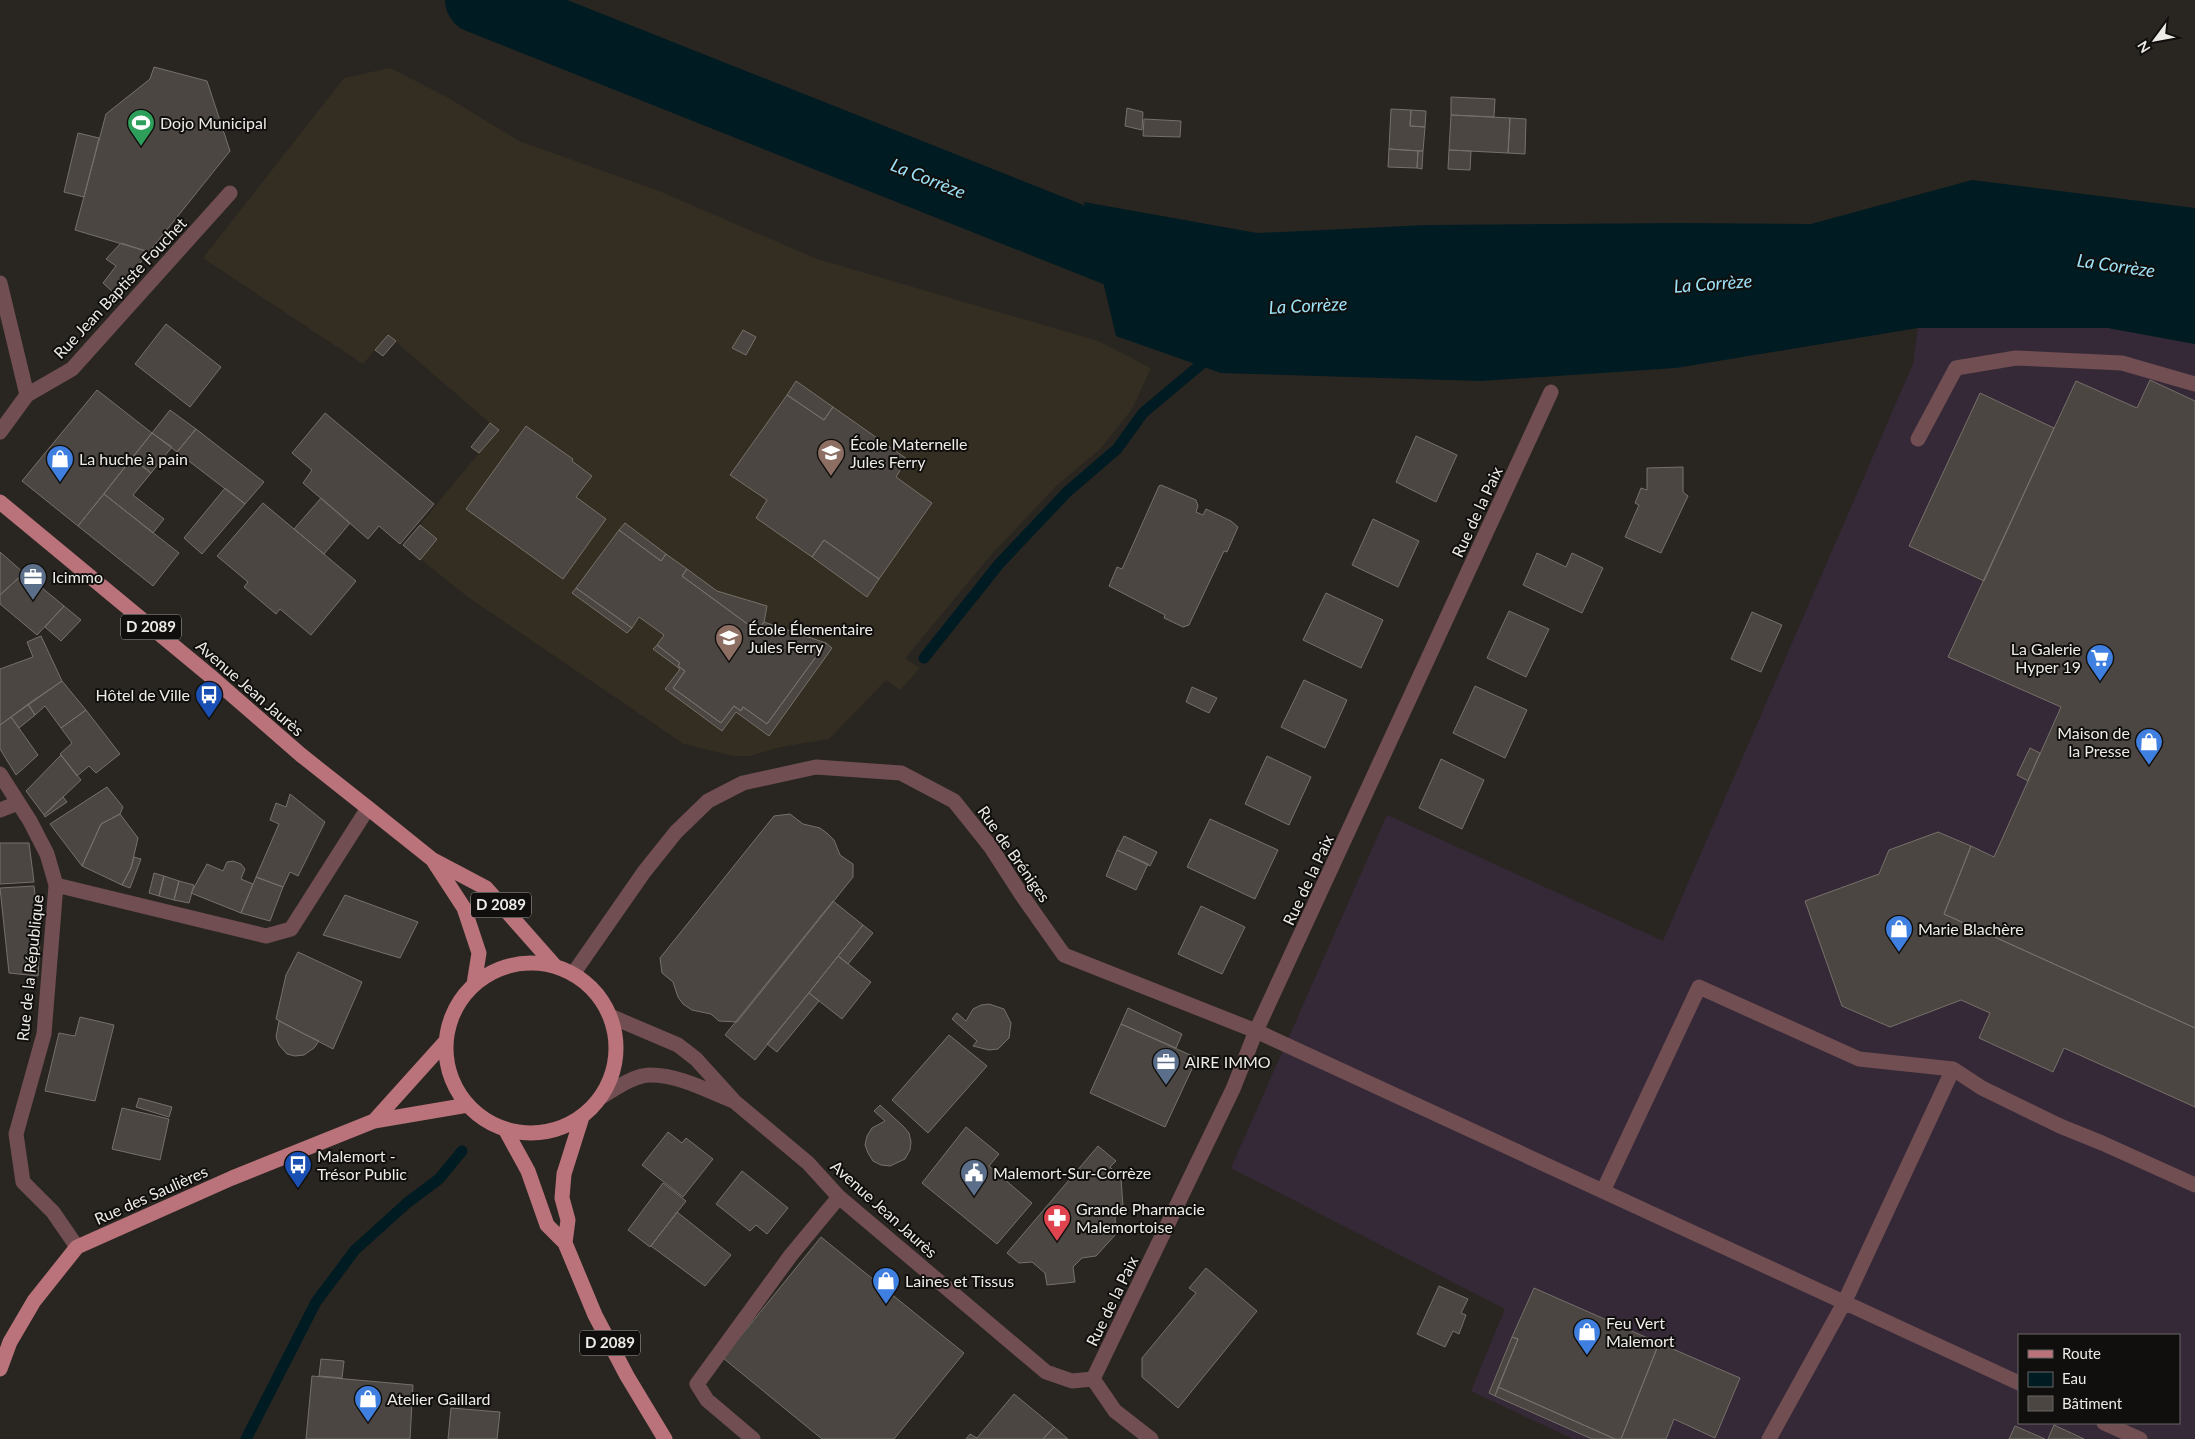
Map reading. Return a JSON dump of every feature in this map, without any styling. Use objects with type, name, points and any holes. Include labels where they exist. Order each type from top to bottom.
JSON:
[{"type":"main road","name":"Avenue Jean Jaurès","points":[[0,502],[301,755],[433,860],[486,888],[555,966]]},
{"type":"main road","name":"Avenue Jean Jaurès","points":[[433,860],[464,908],[479,953],[474,984]]},
{"type":"main road","points":[[534,962],[555,966],[573,974],[588,985],[601,999],[610,1016],[616,1043],[613,1072],[601,1097],[582,1117],[558,1130],[531,1134],[505,1129],[485,1120],[468,1105],[455,1086],[447,1064],[446,1041],[450,1020],[459,1001],[474,984],[492,972],[512,964],[534,962]]},
{"type":"main road","name":"Rue des Saulières","points":[[374,1121],[446,1041]]},
{"type":"main road","name":"Rue des Saulières","points":[[0,1370],[10,1342],[34,1301],[77,1247],[232,1178],[374,1121],[468,1105]]},
{"type":"main road","name":"D 2089","points":[[565,1243],[568,1220],[562,1198],[564,1174],[582,1117]]},
{"type":"main road","name":"D 2089","points":[[505,1129],[528,1171],[547,1225],[565,1243],[600,1324],[627,1376],[665,1439]]},
{"type":"street","name":"Rue Jean Baptiste Fouchet","points":[[27,395],[72,369],[230,193]]},
{"type":"street","points":[[0,283],[27,395],[0,432]]},
{"type":"street","points":[[1918,439],[1956,368],[2016,358],[2122,363],[2195,384]]},
{"type":"street","name":"Rue de la Paix","points":[[1093,1379],[1233,1089],[1256,1031],[1552,392]]},
{"type":"street","name":"Rue de Bréniges","points":[[573,974],[676,832],[708,800],[742,783],[816,767],[901,773],[954,800],[990,846],[1064,955],[1256,1031],[2018,1383]]},
{"type":"street","name":"Rue de la République","points":[[0,774],[47,854],[56,885],[44,1034],[16,1134],[23,1182],[53,1212],[77,1247]]},
{"type":"street","points":[[0,810],[18,803]]},
{"type":"street","points":[[56,885],[266,936],[291,929],[368,808]]},
{"type":"street","points":[[1603,1191],[1699,987],[1859,1059],[1953,1069],[1982,1088],[2060,1126],[2195,1185]]},
{"type":"street","name":"Avenue Jean Jaurès","points":[[610,1016],[678,1045],[696,1059],[735,1102],[808,1163],[839,1197],[1046,1372],[1072,1381],[1093,1379]]},
{"type":"street","points":[[1769,1439],[1844,1303],[1953,1069]]},
{"type":"street","name":"Avenue Jean Jaurès","points":[[601,1097],[625,1083],[649,1074],[681,1080],[735,1102]]},
{"type":"street","points":[[753,1439],[707,1400],[697,1384],[791,1255],[839,1197]]},
{"type":"street","points":[[1093,1379],[1116,1411],[1151,1439]]},
{"type":"street","points":[[2106,1424],[2140,1439]]},
{"type":"shaded area","points":[[390,68],[445,96],[519,141],[659,191],[817,259],[1098,341],[1151,368],[1132,409],[1100,449],[1056,486],[990,556],[905,659],[920,668],[900,690],[886,680],[829,739],[780,747],[750,756],[733,756],[684,744],[468,597],[403,545],[498,430],[388,335],[363,364],[203,258],[344,78]]},
{"type":"shaded area","points":[[1918,328],[2108,328],[2195,344],[2195,1439],[1573,1439],[1471,1391],[1505,1309],[1231,1168],[1387,815],[1663,941],[1913,364]]},
{"type":"water","points":[[1972,180],[2195,208],[2195,344],[2108,328],[1918,328],[1676,368],[1481,381],[1221,373],[1116,336],[1084,202],[1257,233],[1427,225],[1811,224]]},
{"type":"building","points":[[154,67],[207,81],[230,151],[149,252],[75,230],[106,114],[150,79]]},
{"type":"building","points":[[1451,97],[1495,99],[1494,117],[1451,115]]},
{"type":"building","points":[[1127,108],[1143,112],[1142,130],[1125,126]]},
{"type":"building","points":[[1391,109],[1411,110],[1410,126],[1425,127],[1423,151],[1389,149]]},
{"type":"building","points":[[1411,110],[1426,111],[1425,127],[1410,126]]},
{"type":"building","points":[[1451,115],[1510,118],[1508,153],[1449,150]]},
{"type":"building","points":[[1510,118],[1526,119],[1525,154],[1508,153]]},
{"type":"building","points":[[1144,119],[1181,121],[1180,137],[1143,136]]},
{"type":"building","points":[[78,133],[99,138],[84,197],[64,192]]},
{"type":"building","points":[[1389,149],[1418,151],[1417,168],[1388,167]]},
{"type":"building","points":[[1449,150],[1471,151],[1470,170],[1448,169]]},
{"type":"building","points":[[1418,151],[1423,151],[1422,169],[1417,168]]},
{"type":"building","points":[[121,243],[149,252],[115,294],[103,283],[116,266],[106,259]]},
{"type":"building","points":[[166,324],[221,367],[190,407],[135,364]]},
{"type":"building","points":[[743,330],[756,337],[746,355],[732,348]]},
{"type":"building","points":[[388,335],[396,341],[383,356],[375,350]]},
{"type":"building","name":"La Galerie Hyper 19","points":[[2150,380],[2195,401],[2195,1028],[1944,914],[1971,846],[1994,857],[2061,707],[1948,657],[2076,381],[2137,408]]},
{"type":"building","points":[[796,381],[833,407],[824,420],[787,395]]},
{"type":"building","points":[[97,390],[152,433],[78,526],[22,481]]},
{"type":"building","points":[[1980,393],[2054,428],[1984,581],[1909,546]]},
{"type":"building","points":[[787,395],[824,420],[833,407],[907,459],[896,477],[932,503],[879,579],[824,540],[812,557],[756,518],[767,500],[730,475]]},
{"type":"building","points":[[170,410],[196,429],[177,452],[152,433]]},
{"type":"building","points":[[325,413],[434,504],[400,544],[379,526],[368,539],[303,483],[312,470],[292,453]]},
{"type":"building","points":[[490,423],[499,430],[479,453],[471,447]]},
{"type":"building","points":[[526,426],[573,459],[572,461],[592,476],[576,497],[606,519],[563,579],[466,509]]},
{"type":"building","points":[[196,429],[264,482],[245,504],[177,452]]},
{"type":"building","points":[[152,433],[172,447],[151,473],[132,458]]},
{"type":"building","points":[[1416,436],[1457,455],[1436,502],[1396,482]]},
{"type":"building","points":[[132,458],[151,473],[133,495],[164,519],[153,533],[104,494]]},
{"type":"building","points":[[1683,467],[1683,492],[1688,496],[1661,553],[1625,537],[1639,505],[1635,503],[1641,488],[1647,490],[1647,468]]},
{"type":"building","points":[[1161,485],[1196,500],[1198,506],[1196,512],[1203,515],[1206,509],[1231,521],[1238,527],[1227,552],[1224,551],[1189,625],[1183,627],[1164,618],[1165,615],[1109,586],[1117,567],[1122,569]]},
{"type":"building","points":[[225,488],[245,504],[202,554],[184,538]]},
{"type":"building","points":[[104,494],[179,553],[153,586],[78,526]]},
{"type":"building","points":[[321,498],[350,523],[324,554],[294,529]]},
{"type":"building","points":[[263,503],[356,581],[311,635],[280,609],[276,614],[244,587],[248,582],[217,556]]},
{"type":"building","points":[[1373,519],[1419,541],[1398,587],[1352,565]]},
{"type":"building","points":[[625,523],[666,554],[661,561],[619,530]]},
{"type":"building","points":[[420,525],[437,539],[420,560],[403,545]]},
{"type":"building","points":[[619,530],[661,561],[666,554],[687,569],[682,576],[757,631],[764,622],[826,643],[767,724],[743,707],[741,711],[734,706],[721,723],[673,688],[685,671],[678,666],[680,663],[657,645],[664,635],[639,617],[632,628],[576,588]]},
{"type":"building","points":[[824,540],[879,579],[867,597],[812,557]]},
{"type":"building","points":[[0,552],[24,573],[0,595]]},
{"type":"building","points":[[1537,553],[1566,567],[1572,553],[1603,568],[1582,613],[1523,585]]},
{"type":"building","points":[[687,569],[717,591],[767,606],[764,622],[757,631],[682,576]]},
{"type":"building","points":[[24,573],[64,606],[37,635],[0,604],[0,595]]},
{"type":"building","points":[[576,588],[632,628],[627,633],[572,593]]},
{"type":"building","points":[[1326,593],[1383,620],[1361,668],[1303,640]]},
{"type":"building","points":[[64,606],[81,620],[61,641],[45,627]]},
{"type":"building","points":[[1509,611],[1549,629],[1526,677],[1487,658]]},
{"type":"building","points":[[1752,612],[1782,625],[1761,672],[1731,659]]},
{"type":"building","points":[[41,636],[62,681],[0,725],[0,669],[33,657],[27,642]]},
{"type":"building","points":[[826,643],[832,648],[769,736],[736,712],[722,731],[665,689],[680,669],[653,649],[657,645],[680,663],[678,666],[685,671],[673,688],[721,723],[734,706],[741,711],[743,707],[767,724]]},
{"type":"building","points":[[1304,680],[1347,700],[1325,748],[1281,727]]},
{"type":"building","points":[[62,681],[86,710],[61,728],[45,706],[35,715],[28,704]]},
{"type":"building","points":[[1475,686],[1527,710],[1505,758],[1453,733]]},
{"type":"building","points":[[1192,687],[1217,698],[1209,713],[1186,702]]},
{"type":"building","points":[[28,704],[35,715],[19,728],[11,717]]},
{"type":"building","points":[[86,710],[120,754],[96,773],[89,766],[77,776],[60,754],[72,743],[61,728]]},
{"type":"building","points":[[11,717],[38,755],[16,775],[0,749],[0,725]]},
{"type":"building","points":[[2030,748],[2040,753],[2028,781],[2017,775]]},
{"type":"building","points":[[61,755],[81,780],[44,815],[26,791]]},
{"type":"building","points":[[1267,756],[1311,777],[1289,825],[1245,804]]},
{"type":"building","points":[[1441,759],[1484,780],[1462,829],[1419,808]]},
{"type":"building","points":[[107,787],[123,807],[120,814],[101,824],[82,866],[50,824]]},
{"type":"building","points":[[290,794],[325,822],[298,876],[290,872],[283,887],[256,877],[279,824],[270,820],[276,803],[286,807]]},
{"type":"building","points":[[63,797],[67,802],[45,817],[44,815]]},
{"type":"building","points":[[120,814],[138,838],[131,868],[122,885],[82,866],[101,824]]},
{"type":"building","points":[[790,814],[803,824],[820,828],[834,840],[840,855],[853,864],[853,877],[737,1022],[719,1021],[711,1014],[692,1010],[683,1004],[678,997],[673,982],[662,973],[660,958],[774,816]]},
{"type":"building","points":[[1210,819],[1278,850],[1255,899],[1187,867]]},
{"type":"building","points":[[1938,832],[1971,846],[1944,914],[2195,1028],[2195,1107],[2064,1048],[2053,1072],[1979,1038],[1990,1013],[1961,1000],[1890,1027],[1842,1006],[1805,901],[1879,874],[1889,850]]},
{"type":"building","points":[[1124,836],[1157,852],[1150,866],[1117,850]]},
{"type":"building","points":[[0,843],[29,843],[34,882],[0,884]]},
{"type":"building","points":[[1117,850],[1148,864],[1136,890],[1106,876]]},
{"type":"building","points":[[134,857],[141,859],[130,888],[122,885],[131,868]]},
{"type":"building","points":[[233,861],[241,864],[245,869],[241,879],[253,884],[241,913],[191,893],[207,864],[223,871],[227,862]]},
{"type":"building","points":[[154,873],[164,876],[159,896],[149,893]]},
{"type":"building","points":[[164,876],[179,881],[174,900],[159,896]]},
{"type":"building","points":[[256,877],[283,887],[270,921],[241,913]]},
{"type":"building","points":[[179,881],[194,885],[189,903],[174,900]]},
{"type":"building","points":[[34,886],[40,940],[38,976],[9,973],[0,888]]},
{"type":"building","points":[[345,895],[418,922],[400,958],[323,935]]},
{"type":"building","points":[[833,901],[863,925],[755,1060],[725,1035]]},
{"type":"building","points":[[1201,906],[1245,927],[1222,974],[1178,954]]},
{"type":"building","points":[[863,925],[873,933],[848,964],[838,956]]},
{"type":"building","points":[[298,952],[362,982],[333,1049],[276,1019],[286,975]]},
{"type":"building","points":[[838,956],[871,982],[842,1019],[809,993]]},
{"type":"building","points":[[809,993],[819,1001],[777,1052],[767,1044]]},
{"type":"building","points":[[989,1004],[1004,1009],[1011,1023],[1009,1038],[998,1049],[989,1050],[973,1046],[977,1041],[952,1019],[957,1013],[966,1021],[973,1009]]},
{"type":"building","points":[[1128,1008],[1182,1034],[1176,1048],[1121,1024]]},
{"type":"building","points":[[80,1017],[114,1025],[95,1101],[45,1091],[59,1033],[75,1036]]},
{"type":"building","points":[[279,1021],[319,1041],[314,1048],[304,1055],[295,1056],[287,1054],[279,1045],[276,1037]]},
{"type":"building","points":[[1121,1024],[1197,1058],[1165,1127],[1090,1093]]},
{"type":"building","points":[[949,1035],[987,1066],[928,1133],[892,1100]]},
{"type":"building","points":[[139,1098],[172,1107],[169,1117],[136,1107]]},
{"type":"building","points":[[880,1105],[909,1133],[911,1142],[910,1150],[905,1159],[890,1166],[881,1165],[873,1161],[865,1145],[867,1136],[872,1128],[885,1121],[874,1111]]},
{"type":"building","points":[[122,1108],[169,1119],[160,1160],[112,1149]]},
{"type":"building","points":[[966,1127],[999,1154],[989,1166],[1032,1203],[997,1244],[922,1183]]},
{"type":"building","points":[[668,1132],[682,1143],[686,1138],[713,1159],[683,1197],[642,1165]]},
{"type":"building","points":[[1098,1146],[1116,1161],[1110,1167],[1121,1178],[1123,1207],[1115,1218],[1116,1234],[1096,1256],[1082,1258],[1073,1267],[1075,1282],[1047,1285],[1045,1273],[1032,1262],[1019,1263],[1007,1253]]},
{"type":"building","points":[[742,1171],[788,1208],[767,1234],[756,1225],[750,1231],[716,1204]]},
{"type":"building","points":[[663,1183],[686,1201],[650,1247],[628,1230]]},
{"type":"building","points":[[677,1212],[731,1255],[705,1286],[651,1246]]},
{"type":"building","points":[[821,1237],[964,1353],[894,1439],[822,1439],[723,1358]]},
{"type":"building","points":[[1206,1268],[1257,1311],[1178,1408],[1142,1377],[1142,1358],[1196,1293],[1189,1288]]},
{"type":"building","points":[[1439,1286],[1468,1299],[1461,1313],[1466,1315],[1459,1334],[1453,1331],[1445,1347],[1417,1334]]},
{"type":"building","points":[[1534,1288],[1659,1343],[1621,1439],[1615,1439],[1498,1387],[1518,1339],[1512,1337]]},
{"type":"building","points":[[1512,1337],[1518,1339],[1495,1396],[1489,1393]]},
{"type":"building","points":[[1659,1343],[1740,1378],[1715,1438],[1674,1419],[1666,1439],[1621,1439]]},
{"type":"building","points":[[321,1359],[344,1361],[342,1378],[319,1376]]},
{"type":"building","points":[[312,1376],[413,1385],[410,1439],[306,1439]]},
{"type":"building","points":[[1498,1387],[1615,1439],[1592,1439],[1495,1396]]},
{"type":"building","points":[[1014,1394],[1054,1427],[1043,1439],[966,1439],[970,1434],[977,1438]]},
{"type":"building","points":[[451,1408],[500,1412],[497,1439],[448,1439]]},
{"type":"building","points":[[2054,1425],[2084,1439],[2048,1439]]},
{"type":"building","points":[[2015,1426],[2045,1439],[2009,1439]]},
{"type":"building","points":[[1054,1427],[1068,1439],[1043,1439]]},
{"type":"waterway","name":"La Corrèze","points":[[478,0],[1180,279]]},
{"type":"waterway","points":[[924,658],[999,564],[1067,492],[1117,449],[1143,413],[1211,356]]},
{"type":"waterway","points":[[246,1439],[316,1302],[355,1250],[407,1203],[439,1179],[462,1151]]},
{"type":"place","name":"Dojo Municipal","points":[[141,147]]},
{"type":"place","name":"École Maternelle Jules Ferry","points":[[831,477]]},
{"type":"place","name":"La huche à pain","points":[[60,483]]},
{"type":"place","name":"Icimmo","points":[[33,601]]},
{"type":"place","name":"École Élementaire Jules Ferry","points":[[729,662]]},
{"type":"place","name":"La Galerie Hyper 19","points":[[2100,682]]},
{"type":"place","name":"Hôtel de Ville","points":[[209,719]]},
{"type":"place","name":"Maison de la Presse","points":[[2149,766]]},
{"type":"place","name":"Marie Blachère","points":[[1899,953]]},
{"type":"place","name":"AIRE IMMO","points":[[1166,1086]]},
{"type":"place","name":"Malemort - Trésor Public","points":[[298,1189]]},
{"type":"place","name":"Malemort-Sur-Corrèze","points":[[974,1197]]},
{"type":"place","name":"Grande Pharmacie Malemortoise","points":[[1057,1242]]},
{"type":"place","name":"Laines et Tissus","points":[[886,1305]]},
{"type":"place","name":"Feu Vert Malemort","points":[[1587,1356]]},
{"type":"place","name":"Atelier Gaillard","points":[[368,1423]]}]
